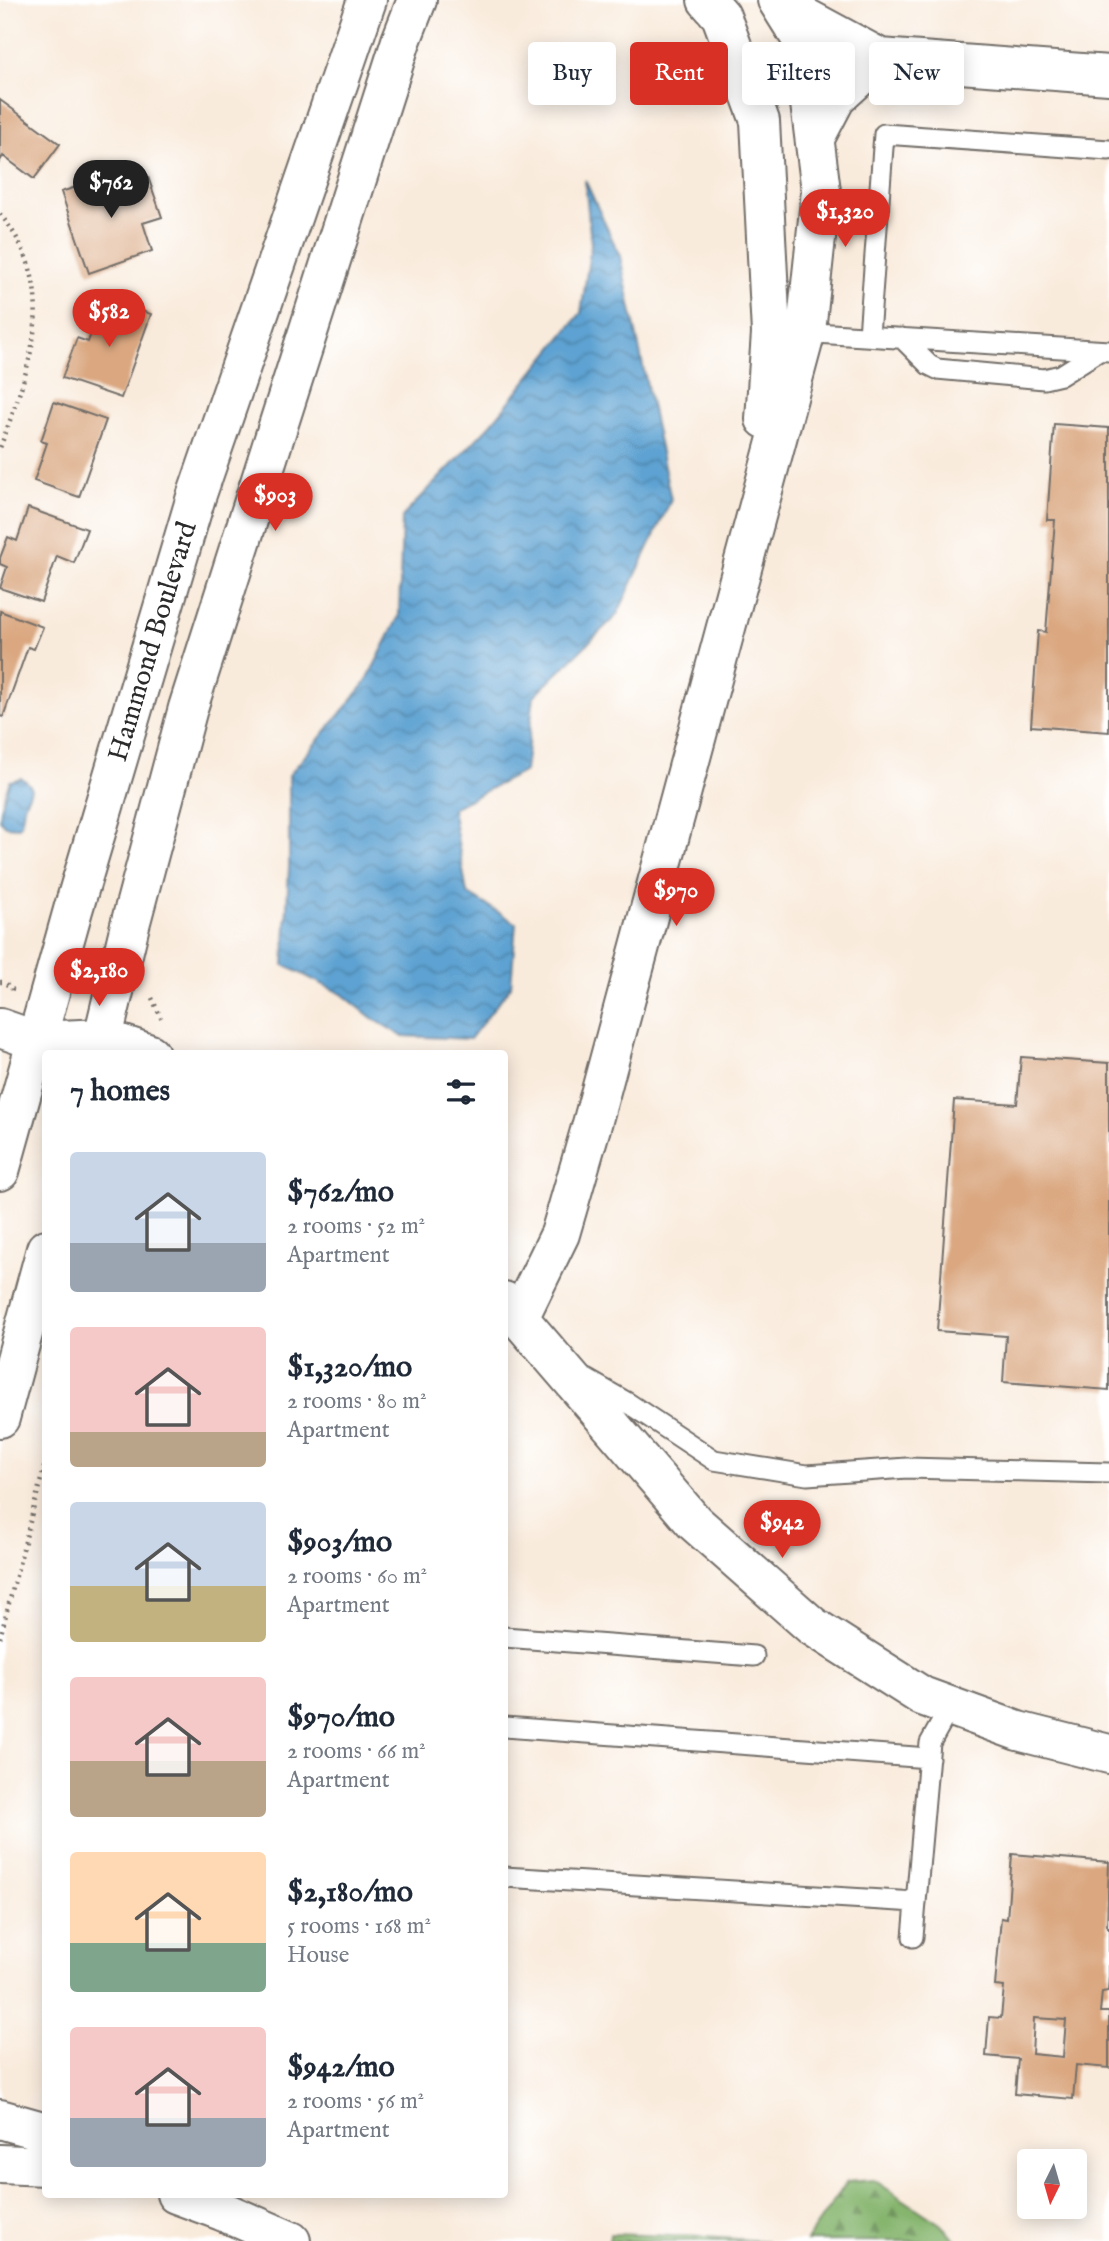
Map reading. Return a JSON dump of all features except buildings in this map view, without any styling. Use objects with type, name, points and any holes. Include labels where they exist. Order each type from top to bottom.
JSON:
[{"type":"main road","name":"Hammond Boulevard","points":[[44,1047],[73,910],[196,497],[367,0]]},
{"type":"main road","name":"Hammond Boulevard","points":[[101,1046],[188,708],[401,41],[417,0]]},
{"type":"main road","points":[[708,0],[721,16],[760,121],[789,332]]},
{"type":"main road","points":[[778,2],[869,52]]},
{"type":"main road","points":[[778,2],[802,40],[821,191],[789,332],[758,509],[596,1111],[560,1234],[511,1309],[694,1522],[812,1626],[922,1696],[1018,1731],[1109,1754]]},
{"type":"main road","points":[[964,64],[1109,75]]},
{"type":"main road","points":[[815,138],[836,98],[869,68]]},
{"type":"main road","points":[[0,1028],[44,1047],[101,1046],[126,1050]]},
{"type":"main road","name":"Hammond Boulevard","points":[[0,1171],[42,1053]]},
{"type":"main road","points":[[0,1418],[42,1264]]},
{"type":"main road","points":[[0,2119],[42,2131]]},
{"type":"main road","points":[[0,2164],[42,2166]]},
{"type":"main road","points":[[187,2198],[294,2241]]},
{"type":"main road","points":[[244,2198],[267,2209],[294,2241]]},
{"type":"lane","points":[[869,335],[884,134],[1109,150]]},
{"type":"lane","points":[[789,332],[1104,351]]},
{"type":"lane","points":[[902,338],[929,365],[937,369],[1044,379],[1061,375],[1104,351]]},
{"type":"lane","points":[[559,1365],[628,1403],[714,1461],[807,1475],[907,1468],[1109,1473]]},
{"type":"lane","points":[[508,1637],[754,1656]]},
{"type":"lane","points":[[913,1937],[930,1744],[950,1707]]},
{"type":"lane","points":[[508,1727],[929,1758]]},
{"type":"lane","points":[[508,1877],[916,1902]]},
{"type":"path","points":[[0,214],[24,253],[34,286],[36,317],[33,346],[23,383],[0,448]]},
{"type":"path","points":[[0,1638],[42,1475]]},
{"type":"green space","points":[[874,2180],[940,2224],[957,2241],[806,2241],[847,2182]]},
{"type":"green space","points":[[610,2234],[705,2237],[768,2241],[609,2241]]},
{"type":"water","points":[[585,180],[620,256],[671,500],[617,615],[534,696],[525,771],[452,808],[467,893],[516,923],[511,986],[470,1039],[402,1036],[372,1018],[342,994],[284,965],[289,867],[289,775],[365,684],[399,616],[402,517],[492,423],[581,313],[591,244]]},
{"type":"water","points":[[21,778],[31,787],[22,821],[19,827],[6,826],[0,820],[5,795],[10,781]]}]
